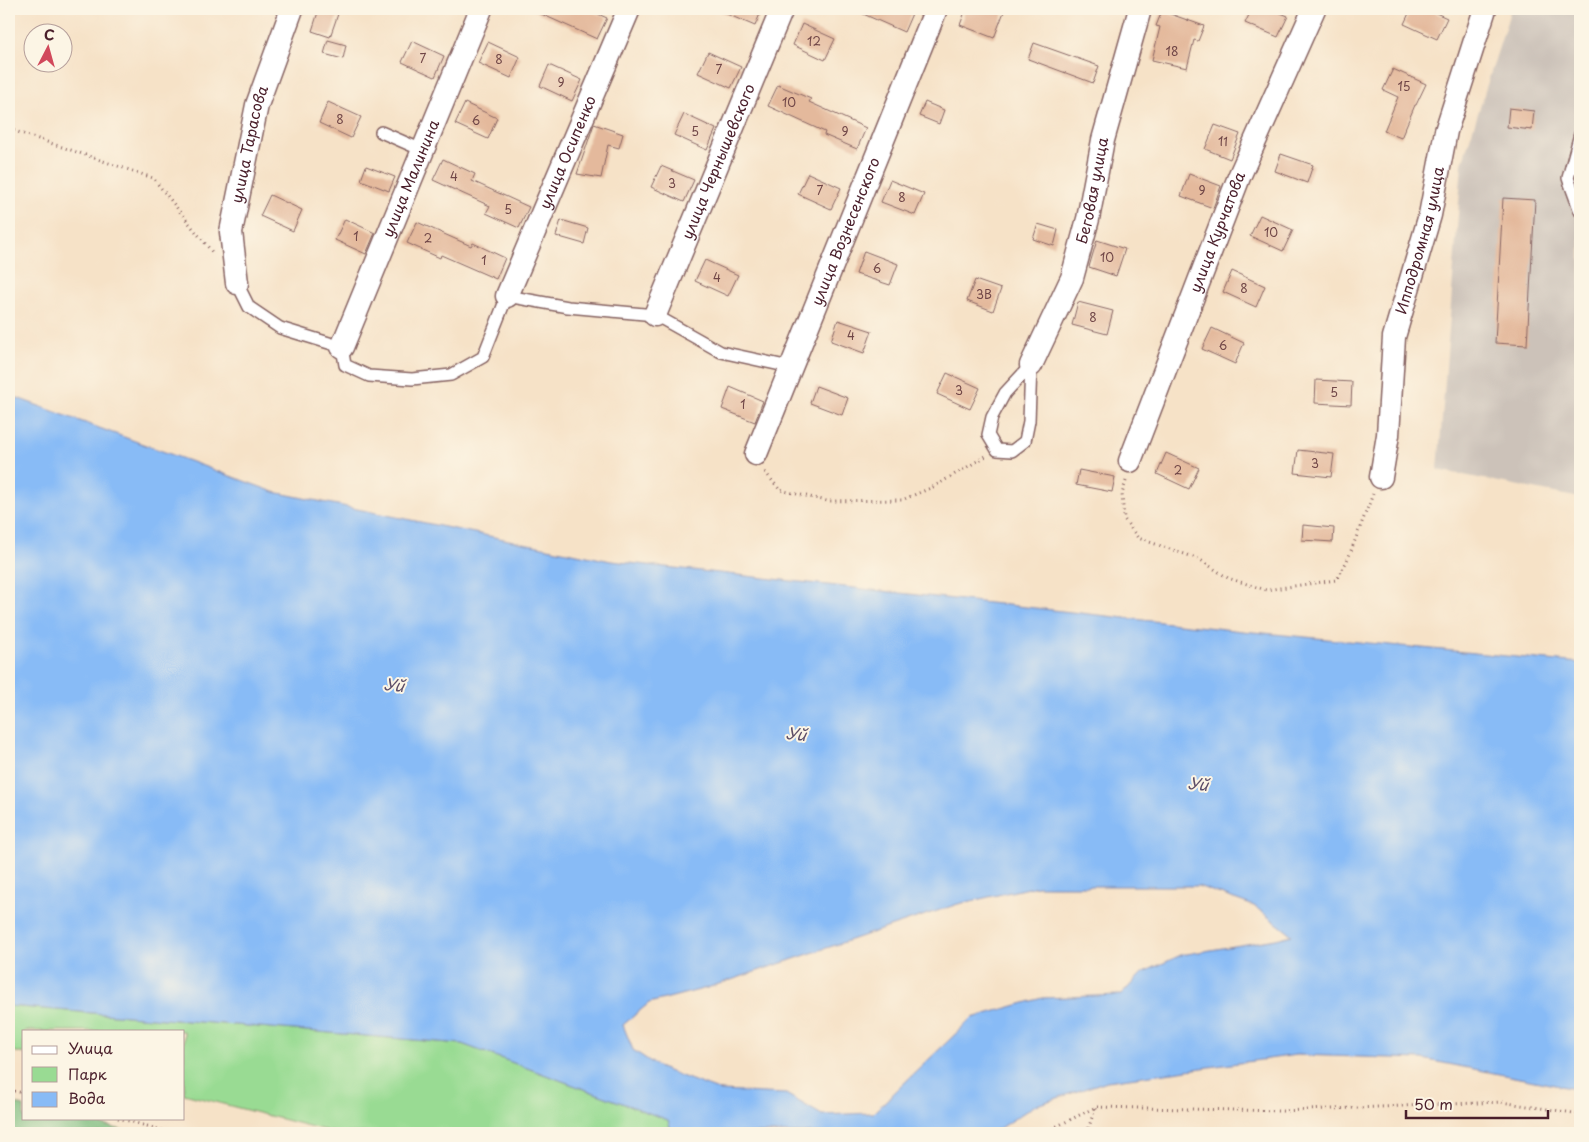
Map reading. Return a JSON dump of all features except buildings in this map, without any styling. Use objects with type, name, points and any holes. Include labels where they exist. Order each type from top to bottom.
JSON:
[{"type":"street","name":"улица Тарасова","points":[[237,283],[231,232],[257,105],[292,9]]},
{"type":"street","name":"улица Малинина","points":[[342,347],[481,9]]},
{"type":"street","name":"улица Осипенко","points":[[507,296],[629,9]]},
{"type":"street","name":"улица Чернышевского","points":[[655,315],[782,9]]},
{"type":"street","name":"улица Вознесенского","points":[[756,454],[936,9]]},
{"type":"street","name":"Беговая улица","points":[[1031,365],[1072,278],[1088,219],[1104,140],[1140,9]]},
{"type":"street","name":"улица Курчатова","points":[[1130,460],[1239,177],[1314,9]]},
{"type":"street","name":"Ипподромная улица","points":[[1381,477],[1388,436],[1394,337],[1430,215],[1446,131],[1485,9]]},
{"type":"lane","points":[[381,132],[422,150]]},
{"type":"lane","points":[[1580,134],[1568,178],[1580,211]]},
{"type":"lane","points":[[237,283],[249,307],[280,328],[342,347],[345,365],[369,376],[412,379],[451,375],[483,357],[507,296],[568,307],[655,315],[721,352],[790,367]]},
{"type":"lane","points":[[1031,365],[1029,421],[1025,441],[1012,451],[997,450],[988,435],[992,416],[1005,393],[1031,365]]},
{"type":"path","points":[[9,128],[153,178],[213,253]]},
{"type":"path","points":[[756,454],[762,468],[780,490],[827,500],[902,500],[933,487],[997,450]]},
{"type":"path","points":[[1130,460],[1122,494],[1124,519],[1138,538],[1199,559],[1228,578],[1266,590],[1336,580],[1347,561],[1381,477]]},
{"type":"path","points":[[9,1090],[22,1093]]},
{"type":"path","points":[[1042,1133],[1096,1107],[1282,1111],[1501,1102],[1580,1114]]},
{"type":"path","points":[[1088,1133],[1096,1107]]},
{"type":"path","points":[[125,1120],[172,1133]]},
{"type":"shaded area","points":[[1511,9],[1580,9],[1580,498],[1438,470],[1462,164]]},
{"type":"green space","points":[[9,1006],[462,1044],[668,1120],[672,1133],[336,1133],[185,1094],[185,1030],[22,1030],[22,1053],[9,1050]]},
{"type":"green space","points":[[9,1103],[22,1106],[22,1120],[82,1120],[135,1133],[9,1133]]},
{"type":"water","name":"Уй","points":[[9,395],[274,492],[611,561],[1242,631],[1580,663],[1580,1090],[1423,1059],[1297,1055],[1107,1081],[1034,1106],[992,1133],[672,1133],[668,1120],[462,1044],[9,1006]],"holes":[[[1037,886],[1198,886],[1254,906],[1292,935],[1181,955],[1142,973],[1121,995],[1042,998],[972,1018],[873,1113],[822,1115],[786,1094],[721,1091],[660,1068],[633,1050],[623,1025],[649,1003],[707,988],[958,904]]]}]
